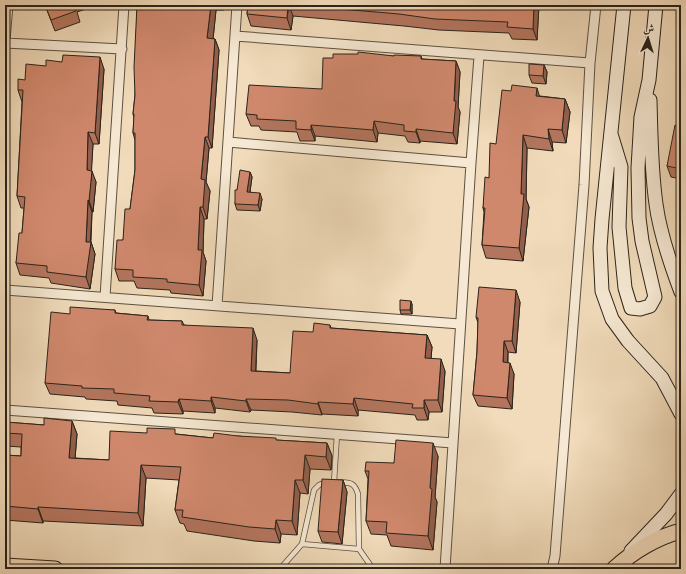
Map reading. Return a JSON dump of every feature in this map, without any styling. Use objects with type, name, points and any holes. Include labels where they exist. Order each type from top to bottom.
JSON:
[{"type":"main road","points":[[624,5],[600,248],[602,291],[612,319],[628,341],[662,378],[681,414]]},
{"type":"main road","points":[[611,134],[621,167],[619,227],[625,288],[631,308],[640,309],[650,306],[655,296],[642,241],[639,218],[638,168],[641,117],[649,80],[656,5]]},
{"type":"main road","points":[[649,80],[653,180],[656,204],[667,254],[681,292]]},
{"type":"main road","points":[[617,565],[666,514],[681,494]]},
{"type":"main road","points":[[617,565],[645,546],[667,534],[681,531]]},
{"type":"main road","points":[[5,566],[55,569]]},
{"type":"street","points":[[8,5],[5,41],[122,49]]},
{"type":"street","points":[[105,298],[124,5]]},
{"type":"street","points":[[217,306],[237,5]]},
{"type":"street","points":[[552,569],[555,556],[584,185],[590,63],[596,5]]},
{"type":"street","points":[[235,36],[479,56],[590,63]]},
{"type":"street","points":[[445,569],[460,324],[479,56]]},
{"type":"street","points":[[228,142],[471,163]]},
{"type":"street","points":[[5,290],[460,324]]},
{"type":"street","points":[[5,410],[453,443]]},
{"type":"lane","points":[[334,482],[336,434]]},
{"type":"lane","points":[[280,569],[302,544],[314,490],[324,482],[351,483],[356,487],[358,494],[359,549],[373,569]]},
{"type":"lane","points":[[302,544],[359,549]]},
{"type":"building","points":[[45,5],[74,5],[76,11],[51,20]]},
{"type":"building","points":[[137,5],[211,5],[207,38],[215,39],[208,137],[205,137],[201,179],[205,180],[203,207],[200,207],[198,250],[202,250],[199,285],[167,282],[167,279],[133,277],[133,270],[115,269],[117,240],[123,240],[125,209],[130,209],[135,170],[135,133],[133,133],[133,114],[135,95],[134,67]]},
{"type":"building","points":[[248,5],[288,5],[287,18],[247,14]]},
{"type":"building","points":[[294,5],[534,5],[533,29],[507,27],[508,22],[435,19],[399,14]]},
{"type":"building","points":[[358,52],[394,56],[421,56],[421,59],[456,61],[454,101],[456,101],[453,133],[416,129],[416,132],[404,131],[404,125],[374,121],[373,130],[311,125],[311,130],[296,129],[296,121],[257,119],[257,115],[246,114],[249,85],[322,89],[323,58],[333,58],[333,54],[358,54]]},
{"type":"building","points":[[63,55],[100,57],[95,133],[88,132],[87,170],[92,171],[89,201],[88,200],[86,242],[91,242],[86,277],[47,272],[47,266],[16,263],[19,233],[22,233],[25,197],[17,196],[23,90],[18,90],[18,79],[25,80],[26,64],[46,66],[46,60],[62,62]]},
{"type":"building","points":[[529,64],[544,65],[543,76],[529,75]]},
{"type":"building","points":[[512,85],[537,88],[536,96],[565,99],[562,130],[548,129],[549,139],[523,135],[521,194],[524,194],[519,248],[482,245],[485,208],[483,208],[485,177],[489,178],[490,143],[496,144],[502,90],[511,91]]},
{"type":"building","points":[[675,125],[681,126],[681,169],[667,166]]},
{"type":"building","points":[[240,170],[250,172],[247,192],[260,193],[258,205],[235,204],[235,190],[237,190]]},
{"type":"building","points":[[479,287],[516,290],[512,341],[504,341],[503,362],[510,363],[507,398],[473,395],[477,352],[478,318],[476,317]]},
{"type":"building","points":[[400,300],[411,301],[410,310],[400,310]]},
{"type":"building","points":[[70,307],[115,310],[115,313],[148,316],[147,320],[182,321],[182,325],[253,328],[251,371],[290,373],[293,331],[313,332],[314,323],[330,325],[330,328],[427,335],[425,358],[441,359],[438,400],[424,400],[424,408],[412,408],[413,404],[354,398],[353,404],[318,402],[318,404],[288,400],[246,399],[246,401],[211,397],[211,401],[179,399],[178,402],[149,401],[150,396],[114,393],[114,389],[82,388],[82,386],[45,383],[51,312],[70,314]]},
{"type":"building","points":[[44,418],[72,421],[69,458],[109,460],[110,431],[147,433],[147,428],[175,429],[175,434],[213,438],[214,433],[276,438],[276,440],[327,443],[326,457],[305,455],[303,480],[295,480],[292,521],[276,520],[275,529],[249,527],[182,517],[183,510],[175,510],[181,467],[141,465],[138,513],[38,507],[38,509],[5,506],[5,455],[21,456],[22,434],[5,433],[5,422],[44,425]]},
{"type":"building","points":[[396,440],[433,443],[430,488],[432,489],[428,536],[386,533],[387,522],[366,521],[369,471],[365,471],[366,462],[394,463]]},
{"type":"building","points":[[322,479],[343,480],[338,532],[318,531]]}]
